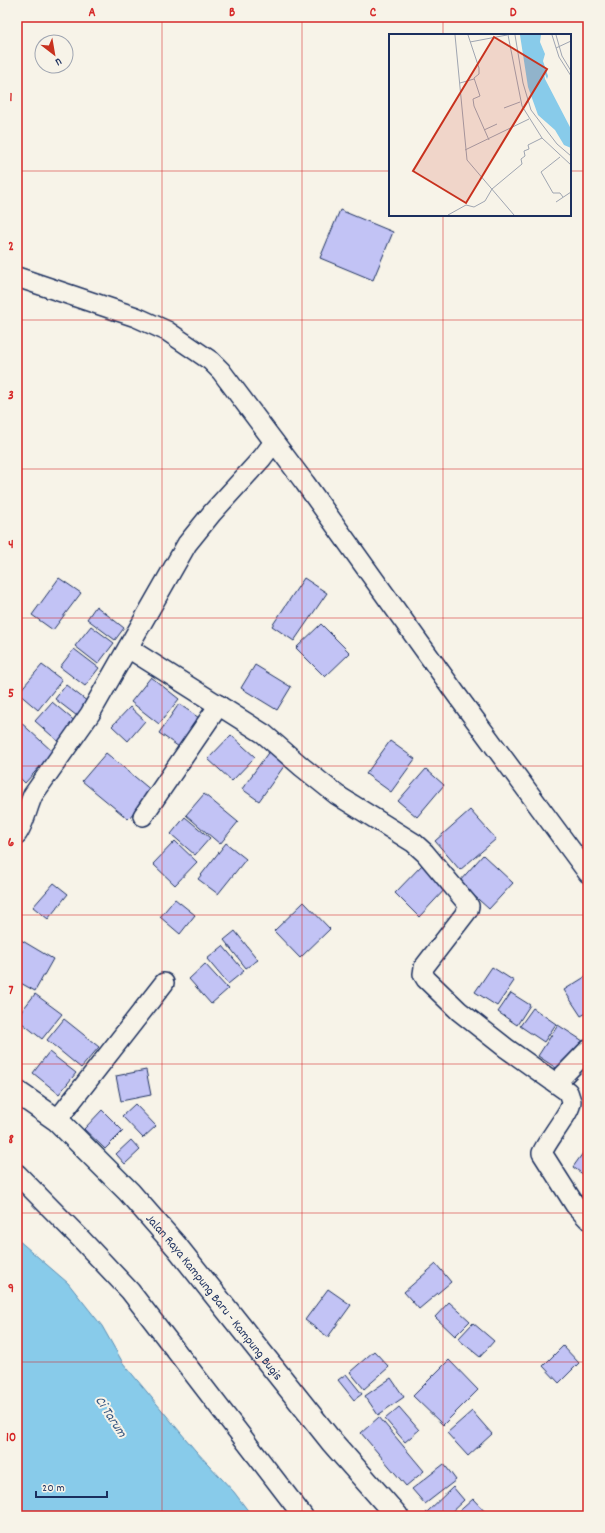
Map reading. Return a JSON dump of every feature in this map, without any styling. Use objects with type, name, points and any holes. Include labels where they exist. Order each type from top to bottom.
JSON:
[{"type":"street","points":[[17,277],[136,317],[168,331],[211,361],[221,371],[588,873]]},
{"type":"street","points":[[17,834],[21,828],[28,805],[33,795],[90,714],[188,544],[212,513],[262,458],[274,442]]},
{"type":"street","points":[[128,648],[264,734],[337,795],[356,808],[402,834],[425,853],[469,906],[465,914],[424,967],[424,974],[429,982],[459,1011],[506,1048],[568,1092],[571,1102],[568,1111],[544,1146],[542,1153],[575,1205],[588,1219]]},
{"type":"street","points":[[143,816],[219,705]]},
{"type":"street","points":[[56,1120],[164,984]]},
{"type":"street","points":[[556,1083],[588,1050]]},
{"type":"street","name":"Jalan Raya Kampung Baru - Kampung Bugis","points":[[17,1092],[56,1120],[129,1192],[177,1247],[332,1442],[397,1516]]},
{"type":"street","points":[[17,1174],[82,1239],[130,1292],[303,1516]]},
{"type":"water","name":"Ci Tarum","points":[[17,1239],[68,1283],[102,1326],[123,1363],[195,1450],[234,1492],[252,1516],[17,1516]]},
{"type":"building","points":[[340,210],[393,232],[373,280],[320,258]]},
{"type":"building","points":[[59,578],[81,593],[53,630],[32,615]]},
{"type":"building","points":[[304,578],[327,593],[294,641],[272,626]]},
{"type":"building","points":[[96,606],[124,628],[115,640],[87,619]]},
{"type":"building","points":[[321,624],[350,653],[325,677],[296,648]]},
{"type":"building","points":[[91,626],[114,643],[98,664],[75,646]]},
{"type":"building","points":[[74,649],[99,668],[85,686],[60,667]]},
{"type":"building","points":[[42,665],[62,680],[38,710],[18,693]]},
{"type":"building","points":[[255,665],[291,687],[277,710],[241,688]]},
{"type":"building","points":[[151,677],[179,699],[159,724],[131,702]]},
{"type":"building","points":[[66,685],[92,705],[81,719],[55,699]]},
{"type":"building","points":[[52,702],[77,723],[60,743],[35,721]]},
{"type":"building","points":[[179,704],[202,720],[182,749],[159,733]]},
{"type":"building","points":[[130,707],[145,721],[128,741],[112,726]]},
{"type":"building","points":[[17,719],[53,752],[25,783],[17,775]]},
{"type":"building","points":[[231,735],[255,757],[232,781],[208,759]]},
{"type":"building","points":[[390,741],[415,759],[391,792],[366,774]]},
{"type":"building","points":[[270,750],[287,762],[259,801],[242,789]]},
{"type":"building","points":[[106,753],[152,791],[128,819],[82,781]]},
{"type":"building","points":[[426,769],[444,785],[417,817],[398,801]]},
{"type":"building","points":[[204,794],[238,822],[220,844],[186,815]]},
{"type":"building","points":[[470,810],[496,839],[460,870],[435,841]]},
{"type":"building","points":[[185,817],[210,838],[195,855],[171,834]]},
{"type":"building","points":[[175,841],[197,862],[175,885],[153,864]]},
{"type":"building","points":[[226,843],[246,859],[218,894],[198,879]]},
{"type":"building","points":[[483,855],[513,883],[489,909],[459,882]]},
{"type":"building","points":[[424,863],[448,886],[419,917],[395,893]]},
{"type":"building","points":[[54,883],[68,894],[48,919],[33,907]]},
{"type":"building","points":[[175,899],[195,915],[180,934],[160,917]]},
{"type":"building","points":[[304,902],[330,929],[300,958],[274,931]]},
{"type":"building","points":[[235,931],[258,960],[246,968],[224,940]]},
{"type":"building","points":[[21,940],[53,959],[35,991],[17,981],[17,948]]},
{"type":"building","points":[[223,946],[244,971],[228,984],[207,959]]},
{"type":"building","points":[[205,964],[228,989],[211,1004],[189,979]]},
{"type":"building","points":[[492,967],[514,981],[497,1006],[475,992]]},
{"type":"building","points":[[588,975],[588,1012],[581,1016],[564,990]]},
{"type":"building","points":[[511,993],[530,1005],[517,1025],[498,1012]]},
{"type":"building","points":[[35,994],[62,1014],[42,1039],[17,1019]]},
{"type":"building","points":[[533,1008],[556,1024],[544,1042],[520,1026]]},
{"type":"building","points":[[64,1019],[99,1047],[81,1068],[47,1040]]},
{"type":"building","points":[[558,1025],[583,1041],[562,1072],[538,1056]]},
{"type":"building","points":[[49,1052],[76,1073],[59,1094],[33,1073]]},
{"type":"building","points":[[146,1070],[151,1095],[121,1101],[116,1076]]},
{"type":"building","points":[[135,1104],[156,1126],[143,1138],[122,1116]]},
{"type":"building","points":[[102,1110],[123,1131],[105,1149],[84,1129]]},
{"type":"building","points":[[131,1140],[140,1150],[125,1164],[116,1154]]},
{"type":"building","points":[[588,1146],[588,1178],[573,1167]]},
{"type":"building","points":[[436,1264],[451,1282],[419,1309],[404,1292]]},
{"type":"building","points":[[328,1289],[351,1305],[328,1337],[305,1320]]},
{"type":"building","points":[[449,1302],[470,1321],[455,1336],[435,1317]]},
{"type":"building","points":[[473,1323],[494,1341],[480,1357],[458,1339]]},
{"type":"building","points":[[563,1346],[579,1363],[559,1383],[543,1366]]},
{"type":"building","points":[[374,1351],[389,1367],[364,1389],[350,1372]]},
{"type":"building","points":[[449,1360],[478,1390],[443,1425],[413,1396]]},
{"type":"building","points":[[346,1374],[362,1394],[354,1400],[338,1380]]},
{"type":"building","points":[[391,1378],[404,1397],[378,1415],[365,1396]]},
{"type":"building","points":[[399,1407],[419,1430],[405,1442],[385,1419]]},
{"type":"building","points":[[472,1411],[492,1434],[468,1456],[447,1433]]},
{"type":"building","points":[[379,1417],[424,1471],[406,1486],[361,1433]]},
{"type":"building","points":[[444,1464],[456,1480],[425,1504],[412,1489]]},
{"type":"building","points":[[453,1487],[464,1500],[447,1516],[430,1516],[426,1513]]},
{"type":"building","points":[[473,1499],[489,1516],[454,1516]]}]
